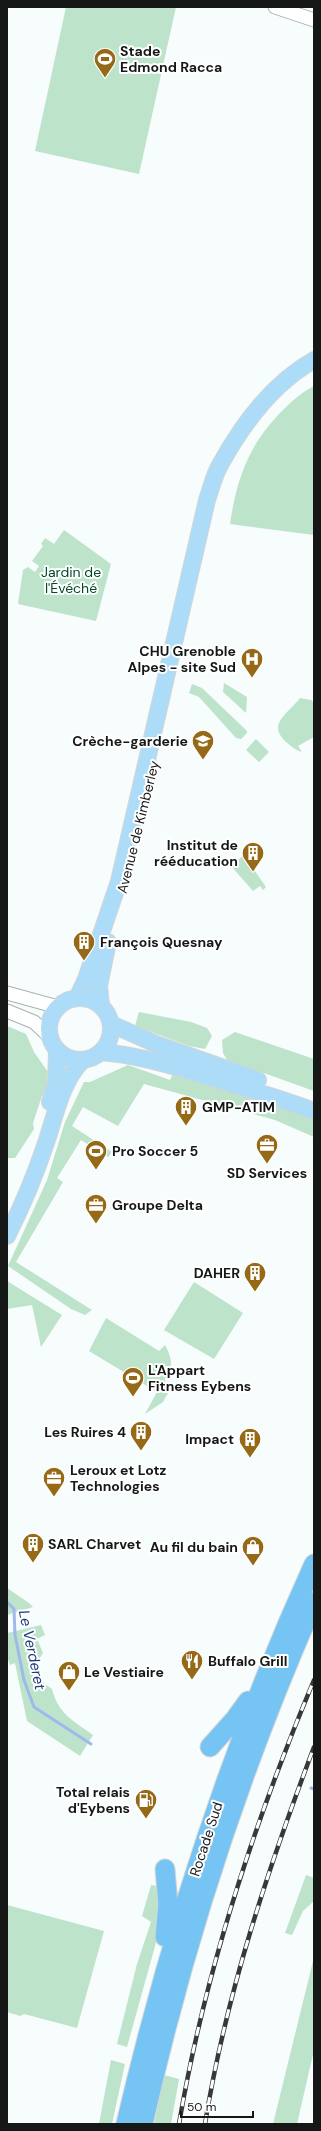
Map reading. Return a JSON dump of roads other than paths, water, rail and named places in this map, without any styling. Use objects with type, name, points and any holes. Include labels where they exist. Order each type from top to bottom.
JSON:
[{"type":"highway","name":"Rocade Sud","points":[[143,2124],[167,2024],[201,1905],[273,1678],[314,1564]]},
{"type":"highway","name":"Rocade Sud","points":[[126,2124],[163,1976],[202,1849],[273,1678],[314,1602]]},
{"type":"highway","points":[[210,1747],[273,1678],[314,1617]]},
{"type":"highway","points":[[137,2076],[168,1920],[165,1869]]},
{"type":"main road","name":"Avenue de Kimberley","points":[[77,998],[86,979],[118,881],[208,500],[219,466],[236,441],[245,424],[293,374],[314,360]]},
{"type":"main road","name":"Avenue de Kimberley","points":[[276,391],[314,369]]},
{"type":"main road","name":"Avenue de Kimberley","points":[[101,1005],[99,990],[107,944],[170,702],[211,523],[236,441]]},
{"type":"main road","points":[[7,1216],[22,1184],[41,1134],[56,1083],[51,1020],[58,1007],[67,1001],[77,998],[86,998],[101,1005],[106,1011],[111,1024],[111,1034],[108,1044],[96,1056],[84,1060],[69,1058],[53,1043]]},
{"type":"main road","points":[[111,1024],[156,1044],[314,1100]]},
{"type":"main road","points":[[101,1052],[139,1057],[158,1062],[244,1087],[314,1111]]},
{"type":"main road","points":[[7,1236],[28,1192],[62,1093],[73,1073],[84,1060]]},
{"type":"street","points":[[275,7],[314,20]]},
{"type":"street","points":[[7,993],[58,1007]]},
{"type":"street","points":[[7,1011],[34,1022],[53,1043]]},
{"type":"waterway","name":"Le Verderet","points":[[7,1602],[14,1609],[15,1635],[24,1680],[34,1707],[91,1744]]},
{"type":"railway","points":[[179,2124],[203,2010],[217,1954],[234,1898],[271,1788],[314,1680]]},
{"type":"railway","points":[[205,2124],[224,2027],[250,1932],[314,1747]]},
{"type":"place","name":"Stade Edmond Racca","points":[[105,78]]},
{"type":"place","name":"CHU Grenoble Alpes - site Sud","points":[[252,678]]},
{"type":"place","name":"Crèche-garderie","points":[[203,760]]},
{"type":"place","name":"Institut de rééducation","points":[[253,872]]},
{"type":"place","name":"François Quesnay","points":[[84,962]]},
{"type":"place","name":"GMP-ATIM","points":[[186,1126]]},
{"type":"place","name":"SD Services","points":[[267,1164]]},
{"type":"place","name":"Pro Soccer 5","points":[[96,1170]]},
{"type":"place","name":"Groupe Delta","points":[[96,1224]]},
{"type":"place","name":"DAHER","points":[[255,1292]]},
{"type":"place","name":"L'Appart Fitness Eybens","points":[[133,1398]]},
{"type":"place","name":"Les Ruires 4","points":[[141,1452]]},
{"type":"place","name":"Impact","points":[[250,1458]]},
{"type":"place","name":"Leroux et Lotz Technologies","points":[[54,1498]]},
{"type":"place","name":"SARL Charvet","points":[[33,1564]]},
{"type":"place","name":"Au fil du bain","points":[[253,1566]]},
{"type":"place","name":"Buffalo Grill","points":[[192,1680]]},
{"type":"place","name":"Le Vestiaire","points":[[69,1692]]},
{"type":"place","name":"Total relais d'Eybens","points":[[146,1820]]},
{"type":"park label","name":"Jardin de l'Évéché","points":[[71,580]]}]
